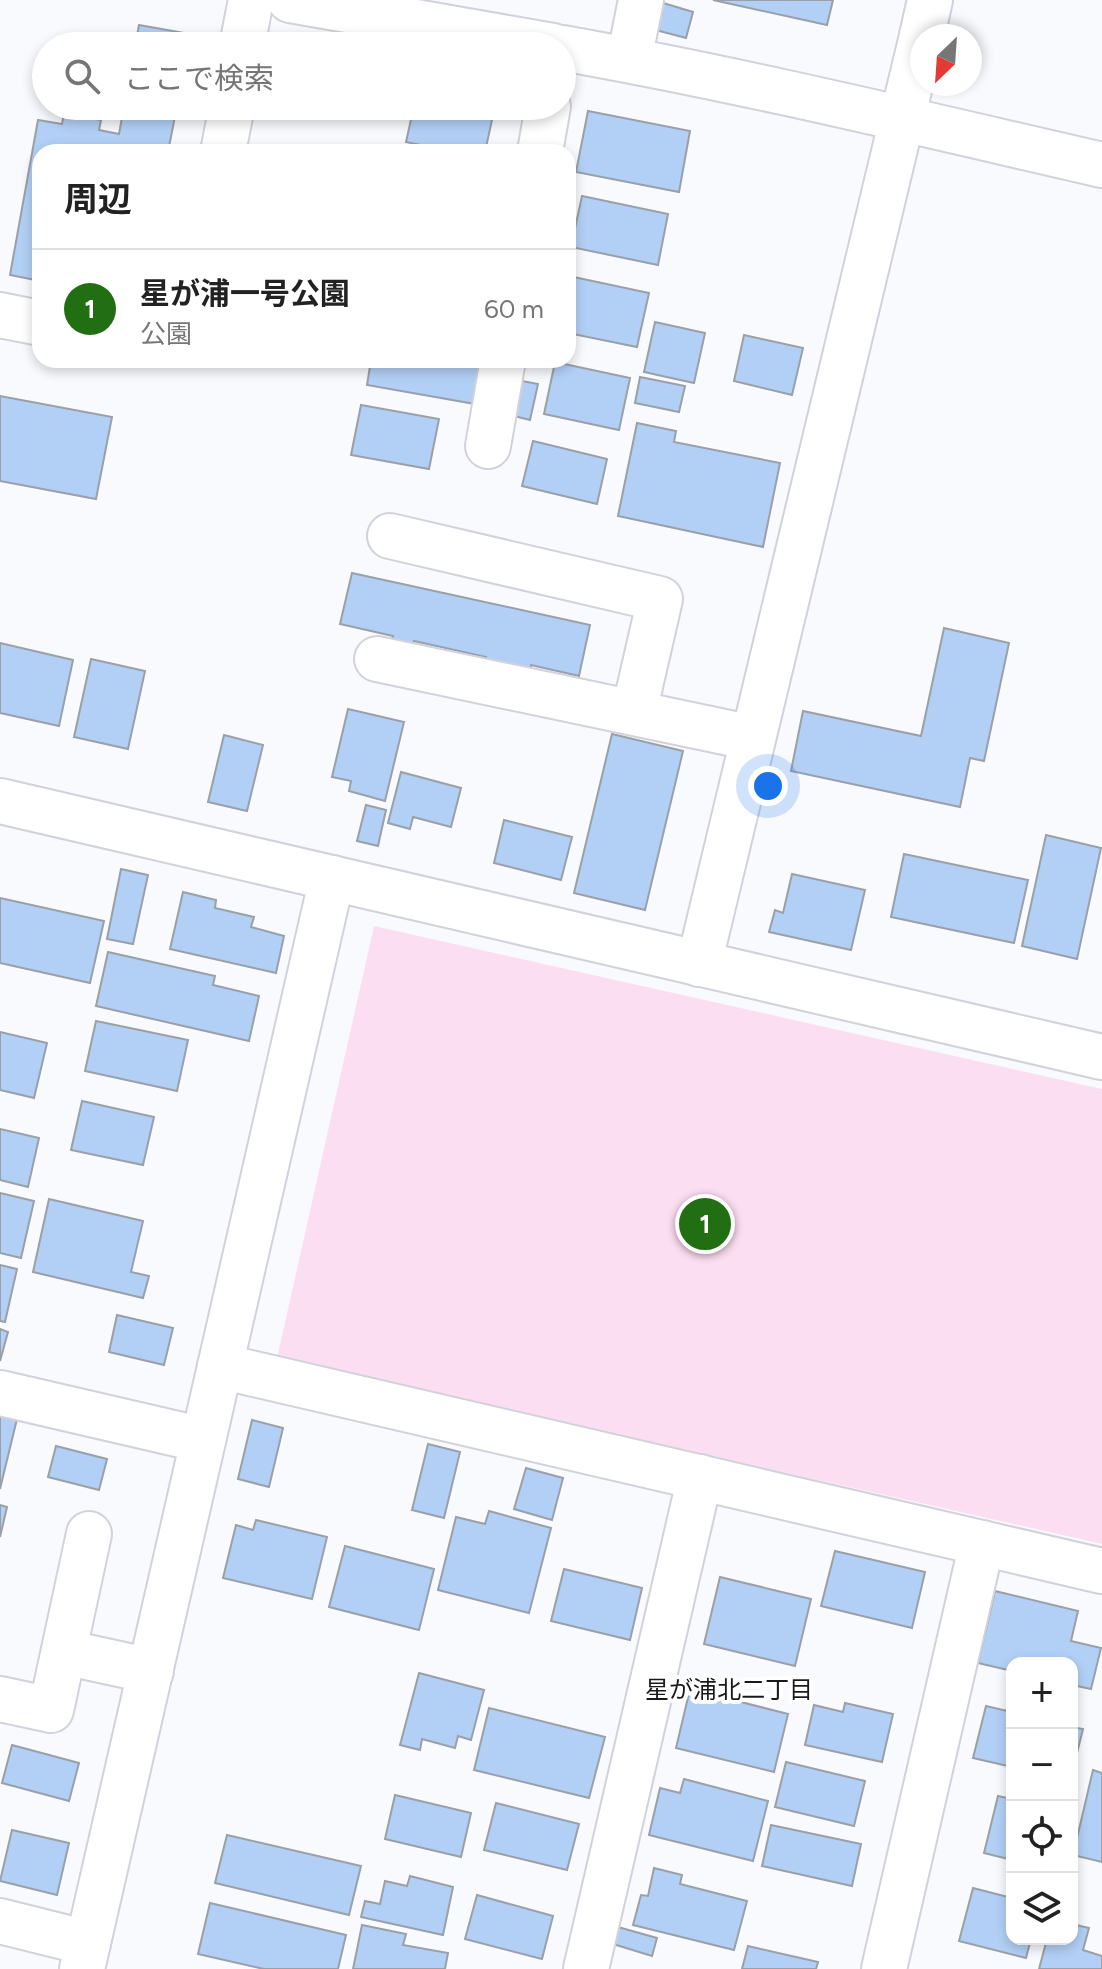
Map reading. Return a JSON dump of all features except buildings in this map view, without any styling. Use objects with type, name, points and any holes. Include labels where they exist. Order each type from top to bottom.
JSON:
[{"type":"street","points":[[245,32],[251,0]]},
{"type":"street","points":[[290,0],[473,32]]},
{"type":"street","points":[[629,60],[641,0]]},
{"type":"street","points":[[925,24],[930,0]]},
{"type":"street","points":[[576,51],[903,119],[1102,165]]},
{"type":"street","points":[[699,964],[910,88]]},
{"type":"street","points":[[225,144],[229,120]]},
{"type":"street","points":[[541,144],[546,120]]},
{"type":"street","points":[[0,315],[32,321]]},
{"type":"street","points":[[488,446],[502,368]]},
{"type":"street","points":[[390,536],[660,599],[634,712]]},
{"type":"street","points":[[377,659],[753,738]]},
{"type":"street","points":[[0,801],[1102,1057]]},
{"type":"street","points":[[0,1921],[85,1956],[332,878]]},
{"type":"street","points":[[220,1366],[1102,1571]]},
{"type":"street","points":[[0,1393],[203,1440]]},
{"type":"street","points":[[586,1969],[700,1477]]},
{"type":"street","points":[[0,1699],[51,1710],[89,1534]]},
{"type":"street","points":[[884,1969],[982,1543]]},
{"type":"street","points":[[64,1652],[151,1671]]},
{"type":"shaded area","points":[[374,926],[1102,1089],[1102,1544],[277,1358]]},
{"type":"place","name":"星が浦一号公園","points":[[705,1224]]},
{"type":"district","name":"星が浦北二丁目","points":[[729,1690]]}]
